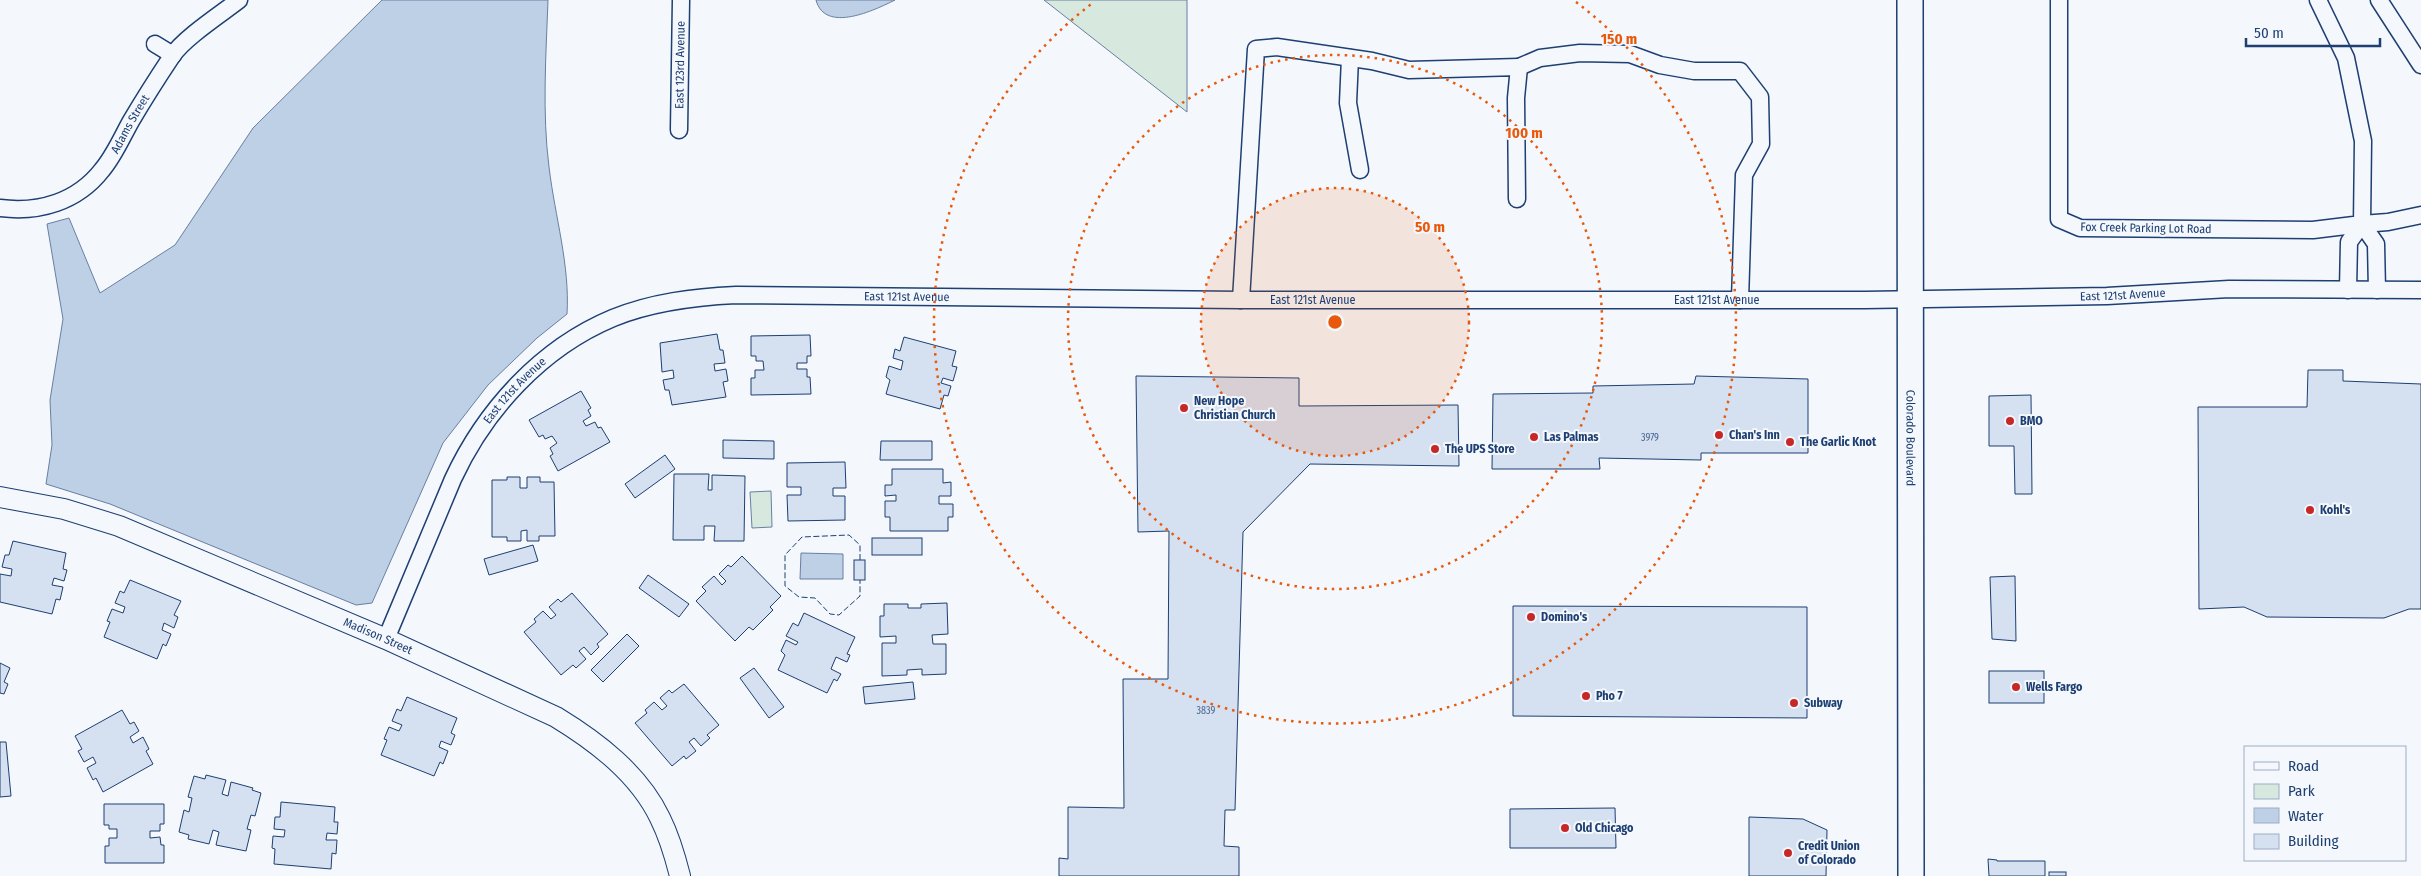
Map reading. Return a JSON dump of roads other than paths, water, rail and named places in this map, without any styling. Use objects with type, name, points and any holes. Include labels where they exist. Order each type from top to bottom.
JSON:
[{"type":"main road","name":"Colorado Boulevard","points":[[1910,0],[1911,876]]},
{"type":"street","name":"Adams Street","points":[[0,208],[14,210],[41,208],[74,195],[84,188],[103,170],[142,102],[173,55],[239,0]]},
{"type":"street","name":"East 123rd Avenue","points":[[679,130],[681,0]]},
{"type":"street","name":"Fox Creek Parking Lot Road","points":[[2059,0],[2059,219],[2080,228],[2313,230],[2388,222],[2421,215]]},
{"type":"street","points":[[2318,0],[2346,58],[2363,142],[2362,224],[2349,242],[2348,290]]},
{"type":"street","points":[[2379,0],[2413,38],[2421,65]]},
{"type":"street","points":[[155,44],[173,55]]},
{"type":"street","points":[[1241,300],[1256,49],[1277,47],[1350,58],[1409,70],[1519,67],[1540,58],[1580,52],[1630,54],[1660,65],[1694,72],[1740,72],[1760,97],[1761,144],[1744,175],[1740,300]]},
{"type":"street","points":[[1350,58],[1348,103],[1360,170]]},
{"type":"street","points":[[1517,199],[1516,98],[1519,67]]},
{"type":"street","points":[[2362,224],[2376,244],[2377,290]]},
{"type":"street","name":"East 121st Avenue","points":[[386,639],[452,479],[482,426],[517,384],[575,339],[613,318],[677,300],[736,295],[1241,300],[1911,300],[2107,296],[2229,290],[2421,290]]},
{"type":"street","name":"Madison Street","points":[[0,497],[64,509],[111,522],[386,639],[556,717],[579,731],[606,752],[624,769],[653,804],[671,844],[680,876]]},
{"type":"water","points":[[382,0],[548,0],[545,84],[547,146],[566,277],[567,314],[537,338],[488,385],[443,443],[372,603],[356,605],[110,504],[46,484],[52,445],[50,400],[63,319],[47,224],[69,218],[100,293],[175,245],[253,128]]},
{"type":"water","points":[[816,0],[895,0],[864,13],[840,18],[829,16],[821,10]]},
{"type":"water","points":[[801,553],[843,554],[843,579],[800,579]]},
{"type":"place","name":"New Hope Christian Church","points":[[1184,408]]},
{"type":"place","name":"BMO","points":[[2010,421]]},
{"type":"place","name":"Chan's Inn","points":[[1719,435]]},
{"type":"place","name":"Las Palmas","points":[[1534,437]]},
{"type":"place","name":"The Garlic Knot","points":[[1790,442]]},
{"type":"place","name":"The UPS Store","points":[[1435,449]]},
{"type":"place","name":"Kohl's","points":[[2310,510]]},
{"type":"place","name":"Domino's","points":[[1531,617]]},
{"type":"place","name":"Wells Fargo","points":[[2016,687]]},
{"type":"place","name":"Pho 7","points":[[1586,696]]},
{"type":"place","name":"Subway","points":[[1794,703]]},
{"type":"place","name":"Old Chicago","points":[[1565,828]]},
{"type":"place","name":"Credit Union of Colorado","points":[[1788,853]]}]
